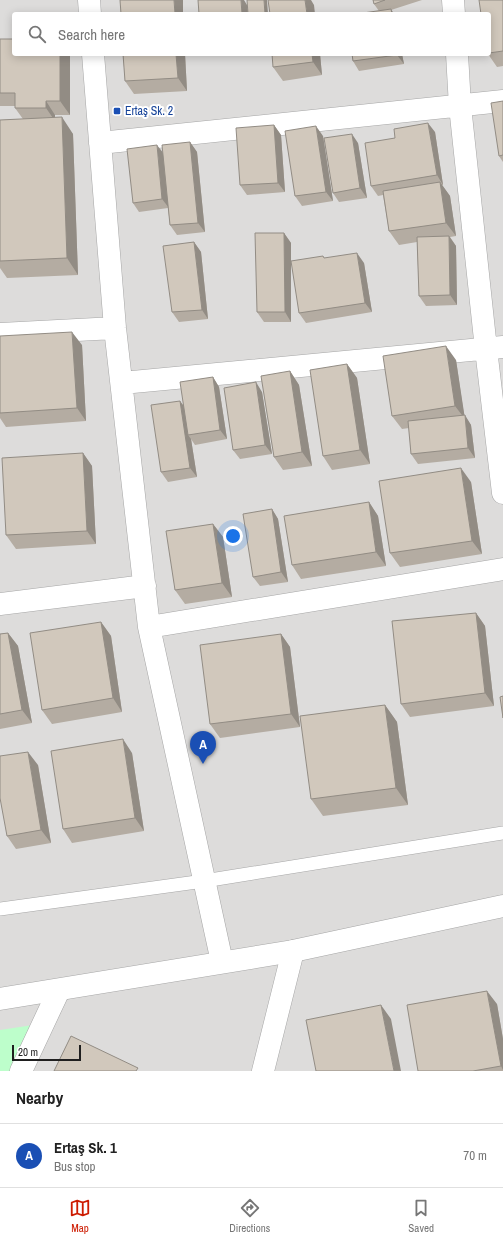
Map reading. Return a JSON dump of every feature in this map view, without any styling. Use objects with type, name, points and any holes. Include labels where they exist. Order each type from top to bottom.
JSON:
[{"type":"street","points":[[89,0],[90,12]]},
{"type":"street","points":[[453,0],[454,12]]},
{"type":"street","points":[[93,56],[115,328],[149,627],[222,962]]},
{"type":"street","points":[[457,56],[460,106],[494,348],[503,493]]},
{"type":"street","points":[[100,143],[503,101]]},
{"type":"street","points":[[0,334],[115,328]]},
{"type":"street","points":[[122,383],[494,348]]},
{"type":"street","points":[[149,627],[503,569]]},
{"type":"street","points":[[0,604],[145,586]]},
{"type":"street","points":[[0,999],[293,951],[503,906]]},
{"type":"street","points":[[263,1071],[293,951]]},
{"type":"street","points":[[22,1071],[59,990]]},
{"type":"lane","points":[[0,909],[204,881],[503,833]]},
{"type":"shaded area","points":[[0,0],[503,0],[503,1071],[0,1071]]},
{"type":"green space","points":[[33,1025],[11,1071],[0,1071],[0,1030]]},
{"type":"building","points":[[120,0],[174,0],[175,12],[121,12]]},
{"type":"building","points":[[198,0],[241,0],[242,12],[199,12]]},
{"type":"building","points":[[247,0],[264,0],[265,12],[248,12]]},
{"type":"building","points":[[268,0],[305,0],[307,12],[270,12]]},
{"type":"building","points":[[373,0],[385,0],[374,4]]},
{"type":"building","points":[[479,0],[503,0],[503,51],[491,53],[491,12],[481,12]]},
{"type":"building","points":[[391,9],[392,12],[370,12]]},
{"type":"building","points":[[0,39],[12,39],[12,56],[60,56],[60,101],[46,101],[46,108],[15,108],[15,93],[0,93]]},
{"type":"building","points":[[123,56],[176,56],[178,78],[125,81]]},
{"type":"building","points":[[272,56],[312,56],[313,62],[273,67]]},
{"type":"building","points":[[352,56],[390,56],[353,61]]},
{"type":"building","points":[[503,101],[503,155],[499,156],[491,103]]},
{"type":"building","points":[[62,117],[67,258],[0,261],[0,120]]},
{"type":"building","points":[[428,123],[437,175],[371,186],[365,143],[395,138],[394,129]]},
{"type":"building","points":[[274,125],[278,183],[240,185],[236,128]]},
{"type":"building","points":[[316,126],[326,192],[295,196],[285,131]]},
{"type":"building","points":[[352,134],[360,188],[333,193],[324,138]]},
{"type":"building","points":[[190,142],[198,223],[170,225],[162,145]]},
{"type":"building","points":[[157,145],[162,199],[133,203],[127,149]]},
{"type":"building","points":[[440,182],[446,223],[389,231],[383,191]]},
{"type":"building","points":[[255,233],[284,233],[285,312],[257,312]]},
{"type":"building","points":[[449,236],[450,295],[419,296],[417,237]]},
{"type":"building","points":[[194,242],[202,310],[172,312],[163,246]]},
{"type":"building","points":[[357,253],[365,303],[299,313],[291,261]]},
{"type":"building","points":[[72,332],[77,408],[0,413],[0,336]]},
{"type":"building","points":[[446,346],[455,406],[392,416],[383,356]]},
{"type":"building","points":[[347,364],[360,450],[323,456],[310,370]]},
{"type":"building","points":[[290,371],[302,452],[274,457],[261,376]]},
{"type":"building","points":[[213,377],[220,430],[188,435],[180,382]]},
{"type":"building","points":[[256,382],[265,445],[233,450],[224,388]]},
{"type":"building","points":[[180,401],[190,468],[161,472],[151,405]]},
{"type":"building","points":[[465,415],[468,448],[411,454],[408,421]]},
{"type":"building","points":[[83,453],[87,531],[6,535],[2,458]]},
{"type":"building","points":[[461,468],[472,541],[390,553],[379,481]]},
{"type":"building","points":[[369,502],[376,552],[292,565],[284,516]]},
{"type":"building","points":[[272,509],[281,572],[253,577],[243,514]]},
{"type":"building","points":[[213,524],[222,583],[175,590],[166,531]]},
{"type":"building","points":[[476,613],[485,693],[401,704],[392,621]]},
{"type":"building","points":[[101,622],[113,698],[42,710],[30,633]]},
{"type":"building","points":[[8,633],[22,710],[0,714],[0,634]]},
{"type":"building","points":[[281,634],[291,714],[210,724],[200,645]]},
{"type":"building","points":[[503,696],[503,718],[500,697]]},
{"type":"building","points":[[385,705],[396,788],[311,799],[300,716]]},
{"type":"building","points":[[123,739],[135,818],[63,829],[51,751]]},
{"type":"building","points":[[28,752],[41,830],[7,836],[0,798],[0,756]]},
{"type":"building","points":[[487,991],[501,1066],[473,1071],[418,1071],[407,1005]]},
{"type":"building","points":[[381,1005],[394,1071],[316,1071],[306,1020]]},
{"type":"building","points":[[71,1036],[138,1068],[136,1071],[54,1071]]},
{"type":"place","name":"Ertaş Sk. 2","points":[[117,111]]},
{"type":"place","name":"Ertaş Sk. 1","points":[[203,764]]}]
